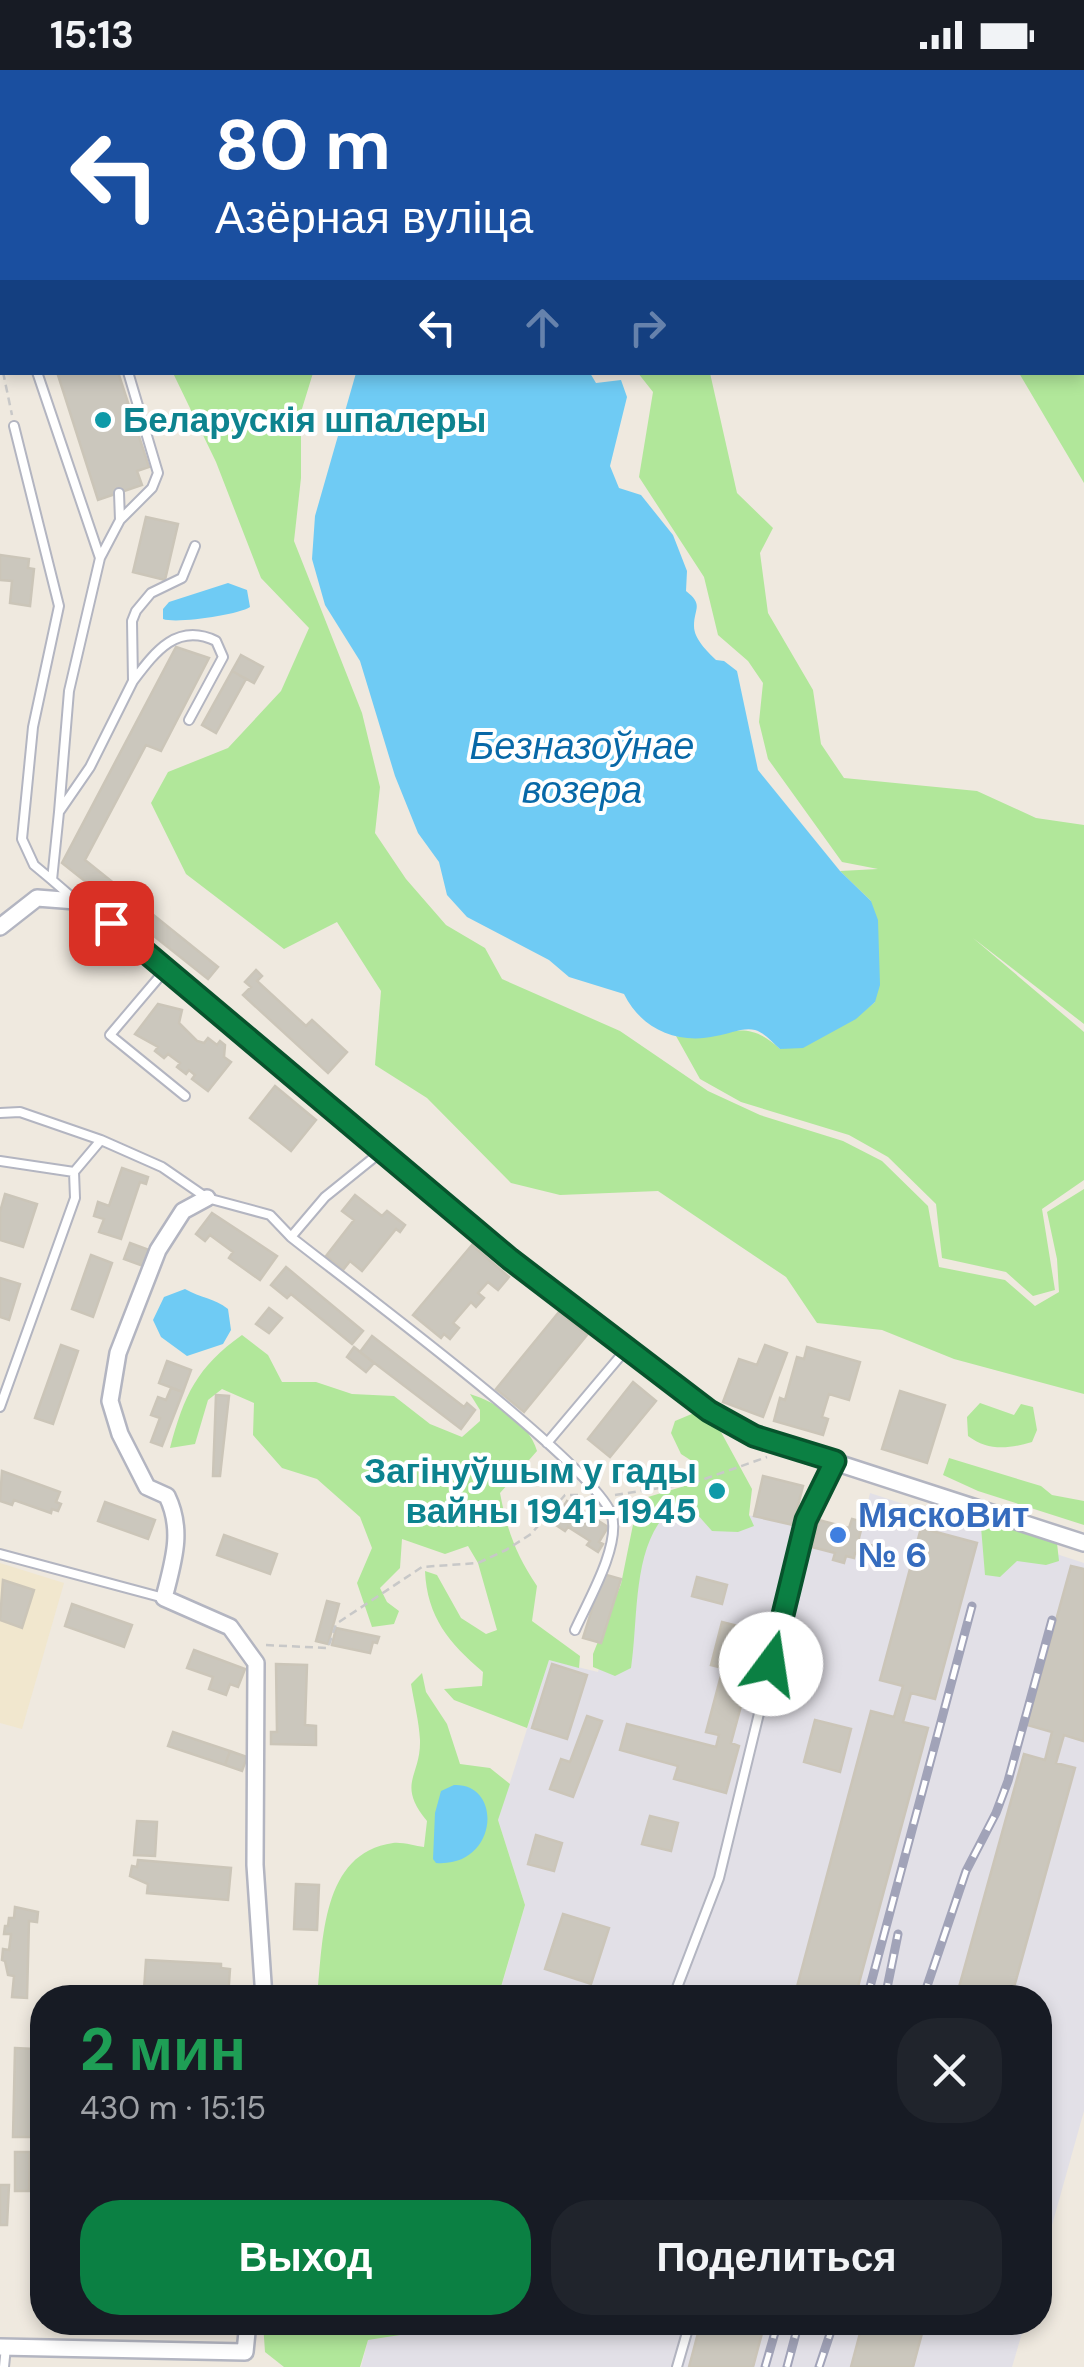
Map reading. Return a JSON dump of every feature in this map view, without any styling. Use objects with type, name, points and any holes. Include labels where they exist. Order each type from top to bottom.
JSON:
[{"type":"street","points":[[0,927],[36,898],[76,901],[111,923],[510,1259],[709,1411],[754,1436],[1084,1543]]},
{"type":"street","points":[[206,1198],[183,1211],[158,1250],[118,1353],[110,1401],[120,1434],[147,1487],[168,1496],[176,1515],[177,1544],[164,1598],[230,1627],[256,1663],[255,1865],[263,1985]]},
{"type":"street","points":[[3,2347],[245,2359]]},
{"type":"lane","points":[[38,375],[100,558]]},
{"type":"lane","points":[[52,880],[69,691],[100,558],[120,520],[152,488],[158,473],[155,451],[129,375]]},
{"type":"lane","points":[[14,426],[59,606],[32,727],[22,839],[34,865],[76,901]]},
{"type":"lane","points":[[119,493],[120,520]]},
{"type":"lane","points":[[133,681],[132,620],[136,611],[151,594],[182,578],[195,546]]},
{"type":"lane","points":[[59,812],[90,767],[133,681],[156,651],[177,636],[202,634],[216,641],[223,657],[189,720]]},
{"type":"lane","points":[[166,970],[110,1036],[185,1096]]},
{"type":"lane","points":[[0,1113],[20,1112],[101,1140],[162,1167],[206,1198],[270,1216],[547,1443],[601,1496],[612,1514],[614,1533],[576,1630]]},
{"type":"lane","points":[[0,1407],[75,1198],[74,1172],[101,1140]]},
{"type":"lane","points":[[291,1237],[325,1197],[382,1151]]},
{"type":"lane","points":[[0,1162],[74,1172]]},
{"type":"lane","points":[[547,1443],[628,1347]]},
{"type":"lane","points":[[678,1985],[718,1878],[806,1520],[835,1461]]},
{"type":"lane","points":[[0,1554],[164,1598]]},
{"type":"lane","points":[[677,2367],[686,2335]]},
{"type":"lane","points":[[3,2347],[4,2367]]},
{"type":"path","points":[[4,375],[14,426]]},
{"type":"path","points":[[244,1644],[328,1648],[336,1624],[422,1567],[478,1563],[532,1534],[565,1496],[601,1496],[693,1484],[791,1447]]},
{"type":"shaded area","points":[[763,1476],[803,1486],[795,1515],[817,1526],[849,1528],[852,1519],[863,1522],[870,1493],[1084,1563],[1084,2111],[1052,2225],[1052,1985],[502,1985],[525,1905],[498,1820],[549,1660],[598,1672],[645,1509],[662,1502],[753,1516]]},
{"type":"shaded area","points":[[0,1563],[64,1583],[22,1729],[0,1723]]},
{"type":"shaded area","points":[[400,2335],[1021,2335],[1012,2367],[361,2367],[368,2340]]},
{"type":"green space","points":[[174,375],[312,375],[301,412],[301,478],[294,541],[362,713],[380,787],[375,833],[406,879],[446,925],[485,948],[502,979],[620,1031],[708,1091],[760,1115],[843,1141],[882,1161],[928,1206],[939,1267],[1005,1280],[1035,1306],[1059,1292],[1047,1212],[1084,1189],[1084,1394],[954,1359],[882,1330],[817,1323],[786,1277],[658,1191],[560,1195],[511,1183],[427,1098],[375,1065],[381,991],[337,922],[284,949],[186,874],[151,803],[168,772],[228,748],[281,691],[309,628],[261,578],[216,462]]},
{"type":"green space","points":[[640,375],[710,375],[737,493],[773,528],[760,553],[768,613],[813,690],[821,744],[844,778],[977,791],[1036,818],[1084,825],[1084,1024],[973,938],[1084,1032],[1084,1180],[1042,1209],[1055,1290],[1033,1296],[1006,1272],[942,1258],[936,1204],[888,1157],[849,1135],[741,1102],[700,1079],[676,1036],[743,1030],[766,1038],[780,1049],[830,1031],[875,1002],[871,901],[840,871],[878,869],[842,862],[768,759],[759,722],[763,683],[748,661],[718,635],[704,577],[639,477],[653,392]]},
{"type":"green space","points":[[1020,375],[1084,375],[1084,483]]},
{"type":"green space","points":[[242,1335],[268,1355],[282,1382],[316,1382],[352,1394],[394,1396],[430,1424],[462,1437],[480,1421],[480,1410],[470,1394],[501,1408],[527,1431],[537,1451],[500,1493],[503,1506],[518,1553],[537,1586],[532,1621],[580,1656],[579,1668],[549,1660],[527,1728],[454,1700],[444,1689],[482,1686],[483,1672],[460,1650],[435,1616],[425,1571],[437,1575],[461,1618],[486,1634],[497,1630],[478,1563],[468,1546],[445,1554],[402,1539],[400,1568],[380,1588],[387,1602],[399,1611],[394,1624],[372,1627],[357,1583],[372,1548],[360,1517],[317,1479],[282,1468],[253,1435],[254,1403],[222,1389],[208,1400],[195,1444],[170,1448],[194,1384],[214,1359]]},
{"type":"green space","points":[[980,1403],[1014,1415],[1021,1404],[1033,1407],[1037,1430],[1032,1442],[998,1447],[968,1436],[967,1417]]},
{"type":"green space","points":[[694,1413],[721,1432],[752,1489],[749,1515],[754,1526],[738,1532],[712,1531],[696,1513],[675,1506],[661,1520],[644,1558],[631,1668],[615,1676],[593,1667],[593,1654],[621,1584],[638,1500],[698,1482],[695,1463],[681,1454],[671,1433],[675,1421]]},
{"type":"green space","points":[[949,1458],[1041,1486],[1052,1495],[1084,1501],[1084,1525],[978,1491],[943,1475]]},
{"type":"green space","points":[[993,1524],[1057,1543],[1059,1561],[1046,1565],[1017,1561],[1000,1577],[985,1575],[981,1527]]},
{"type":"green space","points":[[422,1673],[426,1692],[447,1724],[460,1764],[490,1768],[510,1784],[498,1820],[525,1905],[502,1985],[318,1985],[330,1903],[352,1863],[369,1850],[393,1843],[424,1847],[427,1821],[411,1788],[420,1740],[411,1684]]},
{"type":"green space","points":[[264,2335],[400,2335],[368,2340],[360,2367],[284,2367],[265,2352]]},
{"type":"water","name":"Безназоўнае возера","points":[[355,375],[591,375],[596,383],[621,380],[627,397],[610,466],[619,488],[641,495],[673,535],[687,571],[686,591],[696,603],[696,636],[716,660],[737,671],[758,770],[840,871],[871,901],[878,920],[880,985],[875,1002],[856,1019],[803,1048],[780,1049],[762,1033],[750,1029],[702,1038],[675,1036],[640,1017],[624,994],[569,977],[549,960],[467,917],[447,895],[439,862],[418,833],[395,776],[360,661],[325,605],[312,559],[315,516]]},
{"type":"water","points":[[228,583],[247,590],[250,607],[207,618],[163,619],[163,609],[169,602]]},
{"type":"water","points":[[185,1289],[228,1309],[231,1330],[223,1344],[187,1356],[161,1337],[153,1320],[164,1297]]},
{"type":"water","points":[[454,1785],[470,1788],[481,1797],[487,1810],[487,1825],[472,1853],[457,1861],[436,1863],[435,1813],[441,1791]]},
{"type":"building","name":"Беларускія шпалеры","points":[[58,375],[119,375],[149,467],[137,471],[142,485],[98,500]]},
{"type":"building","points":[[146,517],[178,524],[165,580],[133,572]]},
{"type":"building","points":[[0,555],[29,559],[28,568],[34,569],[30,606],[10,603],[12,581],[0,580]]},
{"type":"building","points":[[176,647],[209,658],[161,751],[146,745],[85,860],[218,967],[208,979],[62,863]]},
{"type":"building","points":[[241,655],[263,667],[254,683],[232,671]]},
{"type":"building","points":[[232,671],[246,679],[216,733],[202,725]]},
{"type":"building","points":[[256,970],[262,976],[257,981],[306,1026],[312,1020],[347,1052],[328,1073],[243,995],[251,987],[245,982]]},
{"type":"building","points":[[158,1004],[182,1010],[179,1023],[197,1041],[204,1043],[208,1038],[217,1045],[220,1041],[225,1045],[224,1057],[231,1062],[208,1091],[192,1079],[195,1075],[189,1070],[186,1074],[177,1067],[180,1063],[168,1054],[164,1058],[155,1051],[158,1047],[135,1034]]},
{"type":"building","points":[[275,1086],[316,1120],[291,1151],[250,1118]]},
{"type":"building","points":[[122,1168],[148,1177],[146,1184],[140,1182],[121,1239],[99,1232],[104,1219],[94,1216],[98,1202],[109,1206]]},
{"type":"building","points":[[5,1194],[37,1204],[23,1247],[0,1240],[0,1212]]},
{"type":"building","points":[[355,1195],[382,1216],[387,1211],[405,1225],[400,1232],[396,1229],[362,1271],[350,1261],[343,1270],[326,1256],[354,1220],[342,1211]]},
{"type":"building","points":[[212,1213],[277,1256],[260,1280],[229,1258],[233,1252],[210,1235],[205,1241],[196,1234]]},
{"type":"building","points":[[130,1243],[149,1250],[143,1266],[124,1259]]},
{"type":"building","points":[[472,1245],[509,1277],[498,1290],[488,1282],[478,1293],[484,1298],[476,1307],[471,1302],[453,1323],[459,1328],[450,1339],[444,1334],[441,1338],[413,1315]]},
{"type":"building","points":[[91,1255],[112,1263],[93,1317],[72,1309]]},
{"type":"building","points":[[286,1267],[363,1331],[352,1344],[291,1294],[287,1298],[271,1285]]},
{"type":"building","points":[[0,1278],[20,1284],[9,1320],[0,1317]]},
{"type":"building","points":[[269,1308],[282,1318],[269,1333],[256,1324]]},
{"type":"building","points":[[559,1312],[587,1335],[524,1412],[496,1389]]},
{"type":"building","points":[[372,1336],[464,1407],[467,1403],[475,1410],[461,1429],[360,1352]]},
{"type":"building","points":[[61,1345],[78,1351],[53,1424],[35,1418]]},
{"type":"building","points":[[765,1345],[787,1353],[763,1417],[723,1402],[739,1359],[757,1365]]},
{"type":"building","points":[[354,1347],[374,1363],[366,1372],[347,1357]]},
{"type":"building","points":[[807,1347],[860,1362],[849,1400],[829,1394],[822,1417],[828,1419],[823,1435],[774,1421],[780,1398],[785,1400],[797,1357],[804,1359]]},
{"type":"building","points":[[167,1361],[191,1370],[183,1392],[159,1383]]},
{"type":"building","points":[[633,1382],[656,1401],[610,1457],[588,1439]]},
{"type":"building","points":[[171,1388],[183,1392],[162,1446],[151,1442],[160,1418],[151,1415],[158,1397],[166,1400]]},
{"type":"building","points":[[900,1391],[945,1405],[927,1463],[882,1449]]},
{"type":"building","points":[[216,1395],[229,1396],[220,1476],[213,1476]]},
{"type":"building","points":[[2,1471],[60,1492],[58,1511],[52,1509],[51,1513],[14,1500],[12,1505],[0,1501]]},
{"type":"building","points":[[763,1476],[803,1486],[793,1525],[754,1516]]},
{"type":"building","points":[[567,1501],[608,1527],[598,1552],[587,1545],[590,1541],[553,1523]]},
{"type":"building","points":[[105,1502],[155,1520],[148,1539],[98,1521]]},
{"type":"building","name":"МяскоВит № 6","points":[[852,1519],[863,1522],[858,1542],[874,1546],[871,1558],[855,1553],[854,1558],[846,1556],[844,1563],[833,1560],[835,1553],[812,1547],[819,1520],[849,1528]]},
{"type":"building","points":[[921,1528],[977,1543],[935,1699],[911,1693],[903,1722],[928,1728],[859,1985],[797,1985],[871,1711],[894,1717],[903,1686],[880,1680]]},
{"type":"building","points":[[224,1535],[277,1554],[270,1574],[217,1555]]},
{"type":"building","points":[[1071,1566],[1084,1569],[1084,1737],[1083,1741],[1064,1735],[1056,1763],[1075,1768],[1015,1985],[960,1985],[1024,1754],[1045,1760],[1052,1732],[1027,1725]]},
{"type":"building","points":[[603,1574],[621,1579],[601,1643],[583,1638]]},
{"type":"building","points":[[697,1577],[727,1585],[722,1604],[692,1596]]},
{"type":"building","points":[[3,1580],[34,1590],[22,1628],[0,1620]]},
{"type":"building","points":[[327,1601],[339,1604],[328,1644],[316,1641]]},
{"type":"building","points":[[72,1604],[132,1625],[124,1647],[65,1626]]},
{"type":"building","points":[[722,1622],[761,1632],[731,1743],[739,1746],[726,1793],[674,1779],[678,1766],[620,1750],[627,1724],[716,1747],[719,1735],[706,1732],[723,1668],[711,1665]]},
{"type":"building","points":[[336,1628],[379,1637],[370,1653],[332,1645]]},
{"type":"building","points":[[194,1650],[245,1669],[238,1687],[230,1684],[226,1695],[209,1689],[213,1677],[187,1668]]},
{"type":"building","points":[[276,1664],[307,1665],[305,1725],[316,1726],[316,1745],[271,1744],[271,1732],[277,1732]]},
{"type":"building","points":[[552,1664],[587,1675],[567,1739],[532,1728]]},
{"type":"building","points":[[587,1716],[602,1721],[573,1797],[550,1789],[561,1759],[570,1762]]},
{"type":"building","points":[[815,1720],[851,1729],[840,1772],[804,1762]]},
{"type":"building","points":[[173,1732],[230,1751],[225,1765],[168,1746]]},
{"type":"building","points":[[230,1751],[247,1757],[242,1771],[225,1765]]},
{"type":"building","points":[[650,1816],[678,1823],[671,1851],[642,1844]]},
{"type":"building","points":[[137,1821],[157,1822],[155,1856],[134,1855]]},
{"type":"building","points":[[536,1835],[562,1843],[554,1871],[528,1864]]},
{"type":"building","points":[[138,1860],[231,1868],[228,1900],[147,1893],[148,1884],[130,1876]]},
{"type":"building","points":[[296,1884],[319,1885],[317,1930],[294,1929]]},
{"type":"building","points":[[15,1907],[38,1912],[37,1922],[29,1921],[27,1998],[12,1997],[14,1976],[8,1975],[2,1960],[3,1949],[9,1950],[11,1934],[4,1934],[5,1926],[9,1918],[14,1918]]},
{"type":"building","points":[[563,1914],[609,1928],[591,1984],[545,1969]]},
{"type":"building","points":[[146,1960],[221,1964],[221,1968],[230,1969],[229,1985],[144,1985]]},
{"type":"building","points":[[15,2048],[30,2049],[30,2137],[13,2137]]},
{"type":"building","points":[[15,2152],[30,2152],[29,2191],[15,2191]]},
{"type":"building","points":[[0,2185],[9,2185],[7,2225],[0,2225]]},
{"type":"building","points":[[698,2335],[762,2335],[753,2367],[689,2367]]},
{"type":"building","points":[[860,2335],[922,2335],[913,2367],[851,2367]]},
{"type":"railway","points":[[870,1985],[972,1606]]},
{"type":"railway","points":[[927,1985],[966,1871],[1008,1781],[1052,1620]]},
{"type":"railway","points":[[888,1985],[898,1934]]},
{"type":"railway","points":[[765,2367],[774,2335]]},
{"type":"railway","points":[[787,2367],[796,2335]]},
{"type":"railway","points":[[819,2367],[830,2335]]},
{"type":"place","name":"Беларускія шпалеры","points":[[103,420]]},
{"type":"place","name":"Загінуўшым у гады вайны 1941-1945","points":[[717,1491]]},
{"type":"place","name":"МяскоВит № 6","points":[[838,1535]]},
{"type":"route","points":[[111,923],[510,1259],[709,1411],[754,1436],[835,1461],[806,1520],[771,1664]]}]
